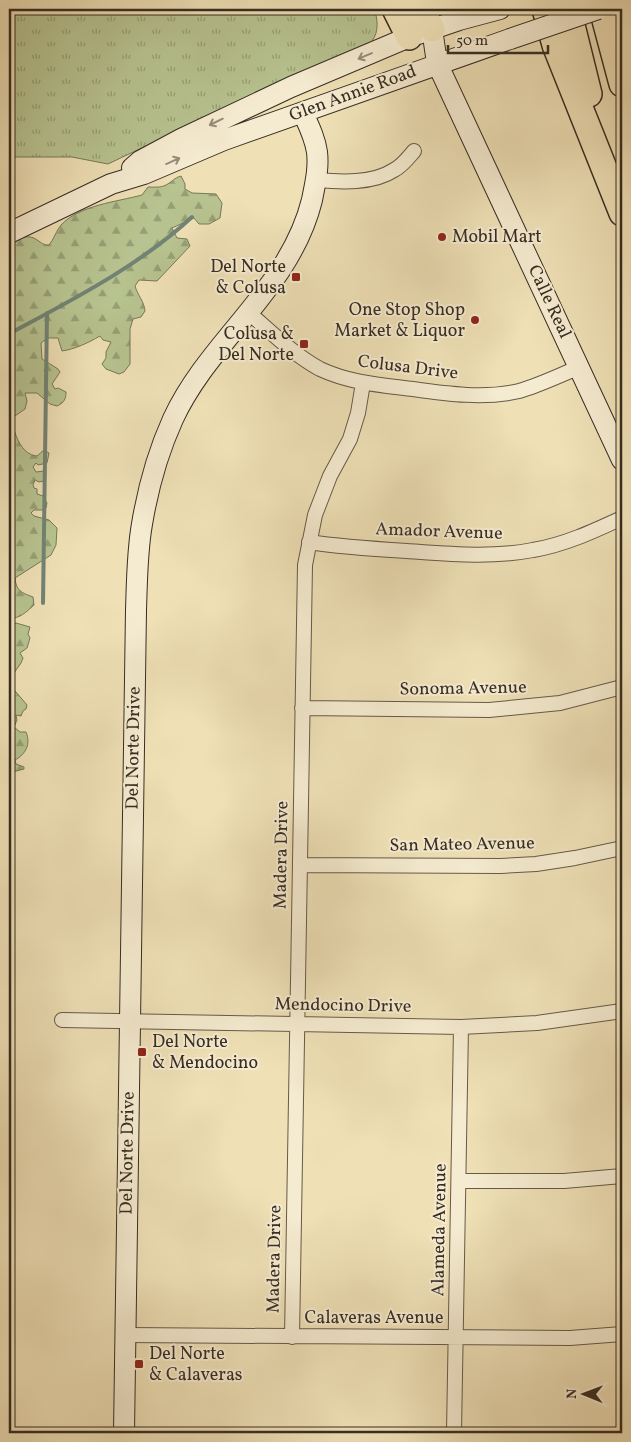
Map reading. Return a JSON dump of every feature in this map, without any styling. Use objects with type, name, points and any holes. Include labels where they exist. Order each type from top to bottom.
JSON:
[{"type":"highway","points":[[395,9],[410,37]]},
{"type":"highway","points":[[545,9],[555,45],[622,213]]},
{"type":"highway","points":[[568,9],[594,115],[622,200]]},
{"type":"highway","points":[[602,9],[622,84]]},
{"type":"street","name":"Glen Annie Road","points":[[111,184],[140,161],[222,119],[291,87],[410,37],[427,19],[500,9]]},
{"type":"street","name":"Glen Annie Road","points":[[9,233],[111,184],[144,174],[240,134],[303,113],[437,63],[598,9]]},
{"type":"street","points":[[427,19],[437,63]]},
{"type":"street","points":[[410,37],[437,63]]},
{"type":"street","name":"Calle Real","points":[[437,63],[622,460]]},
{"type":"street","name":"Del Norte Drive","points":[[124,1433],[136,610],[142,525],[156,466],[174,419],[195,379],[278,275],[295,246],[308,215],[316,180],[317,152],[313,134],[303,113]]},
{"type":"street","points":[[316,180],[332,182],[360,180],[383,175],[393,171],[414,152]]},
{"type":"street","name":"Colusa Drive","points":[[248,312],[298,354],[320,368],[344,378],[363,383],[450,394],[498,394],[519,391],[580,367]]},
{"type":"street","name":"Madera Drive","points":[[292,1337],[304,594],[309,542],[319,503],[354,427],[363,383]]},
{"type":"street","name":"Amador Avenue","points":[[309,542],[438,554],[500,555],[533,550],[566,541],[622,518]]},
{"type":"street","name":"Sonoma Avenue","points":[[302,708],[489,710],[560,703],[622,687]]},
{"type":"street","name":"San Mateo Avenue","points":[[300,866],[501,866],[566,860],[622,848]]},
{"type":"street","name":"Mendocino Drive","points":[[62,1020],[461,1027],[537,1023],[622,1011]]},
{"type":"street","name":"Alameda Avenue","points":[[454,1433],[461,1027]]},
{"type":"street","points":[[459,1181],[564,1181],[622,1176]]},
{"type":"street","name":"Calaveras Avenue","points":[[125,1335],[570,1338],[622,1334]]},
{"type":"green space","points":[[9,9],[374,9],[377,25],[376,34],[367,46],[346,56],[316,66],[108,164],[72,157],[9,157]]},
{"type":"green space","points":[[181,176],[185,189],[192,193],[216,194],[222,203],[220,218],[209,224],[199,224],[194,218],[172,228],[177,238],[187,239],[190,246],[157,281],[139,280],[135,286],[145,311],[141,317],[133,319],[130,329],[130,364],[124,372],[119,374],[106,369],[102,364],[111,342],[103,340],[100,336],[72,349],[62,351],[58,338],[48,338],[41,343],[42,359],[60,372],[52,384],[55,389],[58,388],[66,392],[65,399],[57,406],[50,404],[37,393],[25,393],[27,401],[25,409],[12,418],[16,436],[26,452],[37,456],[44,450],[49,453],[47,463],[38,465],[36,463],[33,467],[36,472],[44,471],[46,475],[44,481],[39,482],[35,480],[33,485],[37,489],[37,494],[43,496],[47,503],[46,508],[34,510],[31,513],[34,516],[49,520],[57,528],[56,545],[51,555],[15,578],[20,591],[33,597],[34,605],[20,616],[9,618],[9,243],[23,237],[30,237],[49,245],[61,225],[78,213],[99,205],[142,195],[148,187],[164,186]]},
{"type":"green space","points":[[16,623],[30,627],[28,634],[30,638],[27,648],[20,653],[23,658],[21,663],[9,680],[9,625]]},
{"type":"green space","points":[[9,680],[10,685],[27,705],[21,716],[16,715],[17,720],[14,727],[20,732],[26,732],[28,745],[25,752],[15,760],[16,764],[24,767],[24,769],[9,773]]},
{"type":"waterway","points":[[9,334],[81,295],[127,267],[172,235],[192,217]]},
{"type":"waterway","points":[[43,603],[47,313]]},
{"type":"place","name":"Mobil Mart","points":[[442,237]]},
{"type":"place","name":"Del Norte & Colusa","points":[[296,277]]},
{"type":"place","name":"One Stop Shop Market & Liquor","points":[[475,320]]},
{"type":"place","name":"Colusa & Del Norte","points":[[304,344]]},
{"type":"place","name":"Del Norte & Mendocino","points":[[142,1052]]},
{"type":"place","name":"Del Norte & Calaveras","points":[[139,1364]]}]
